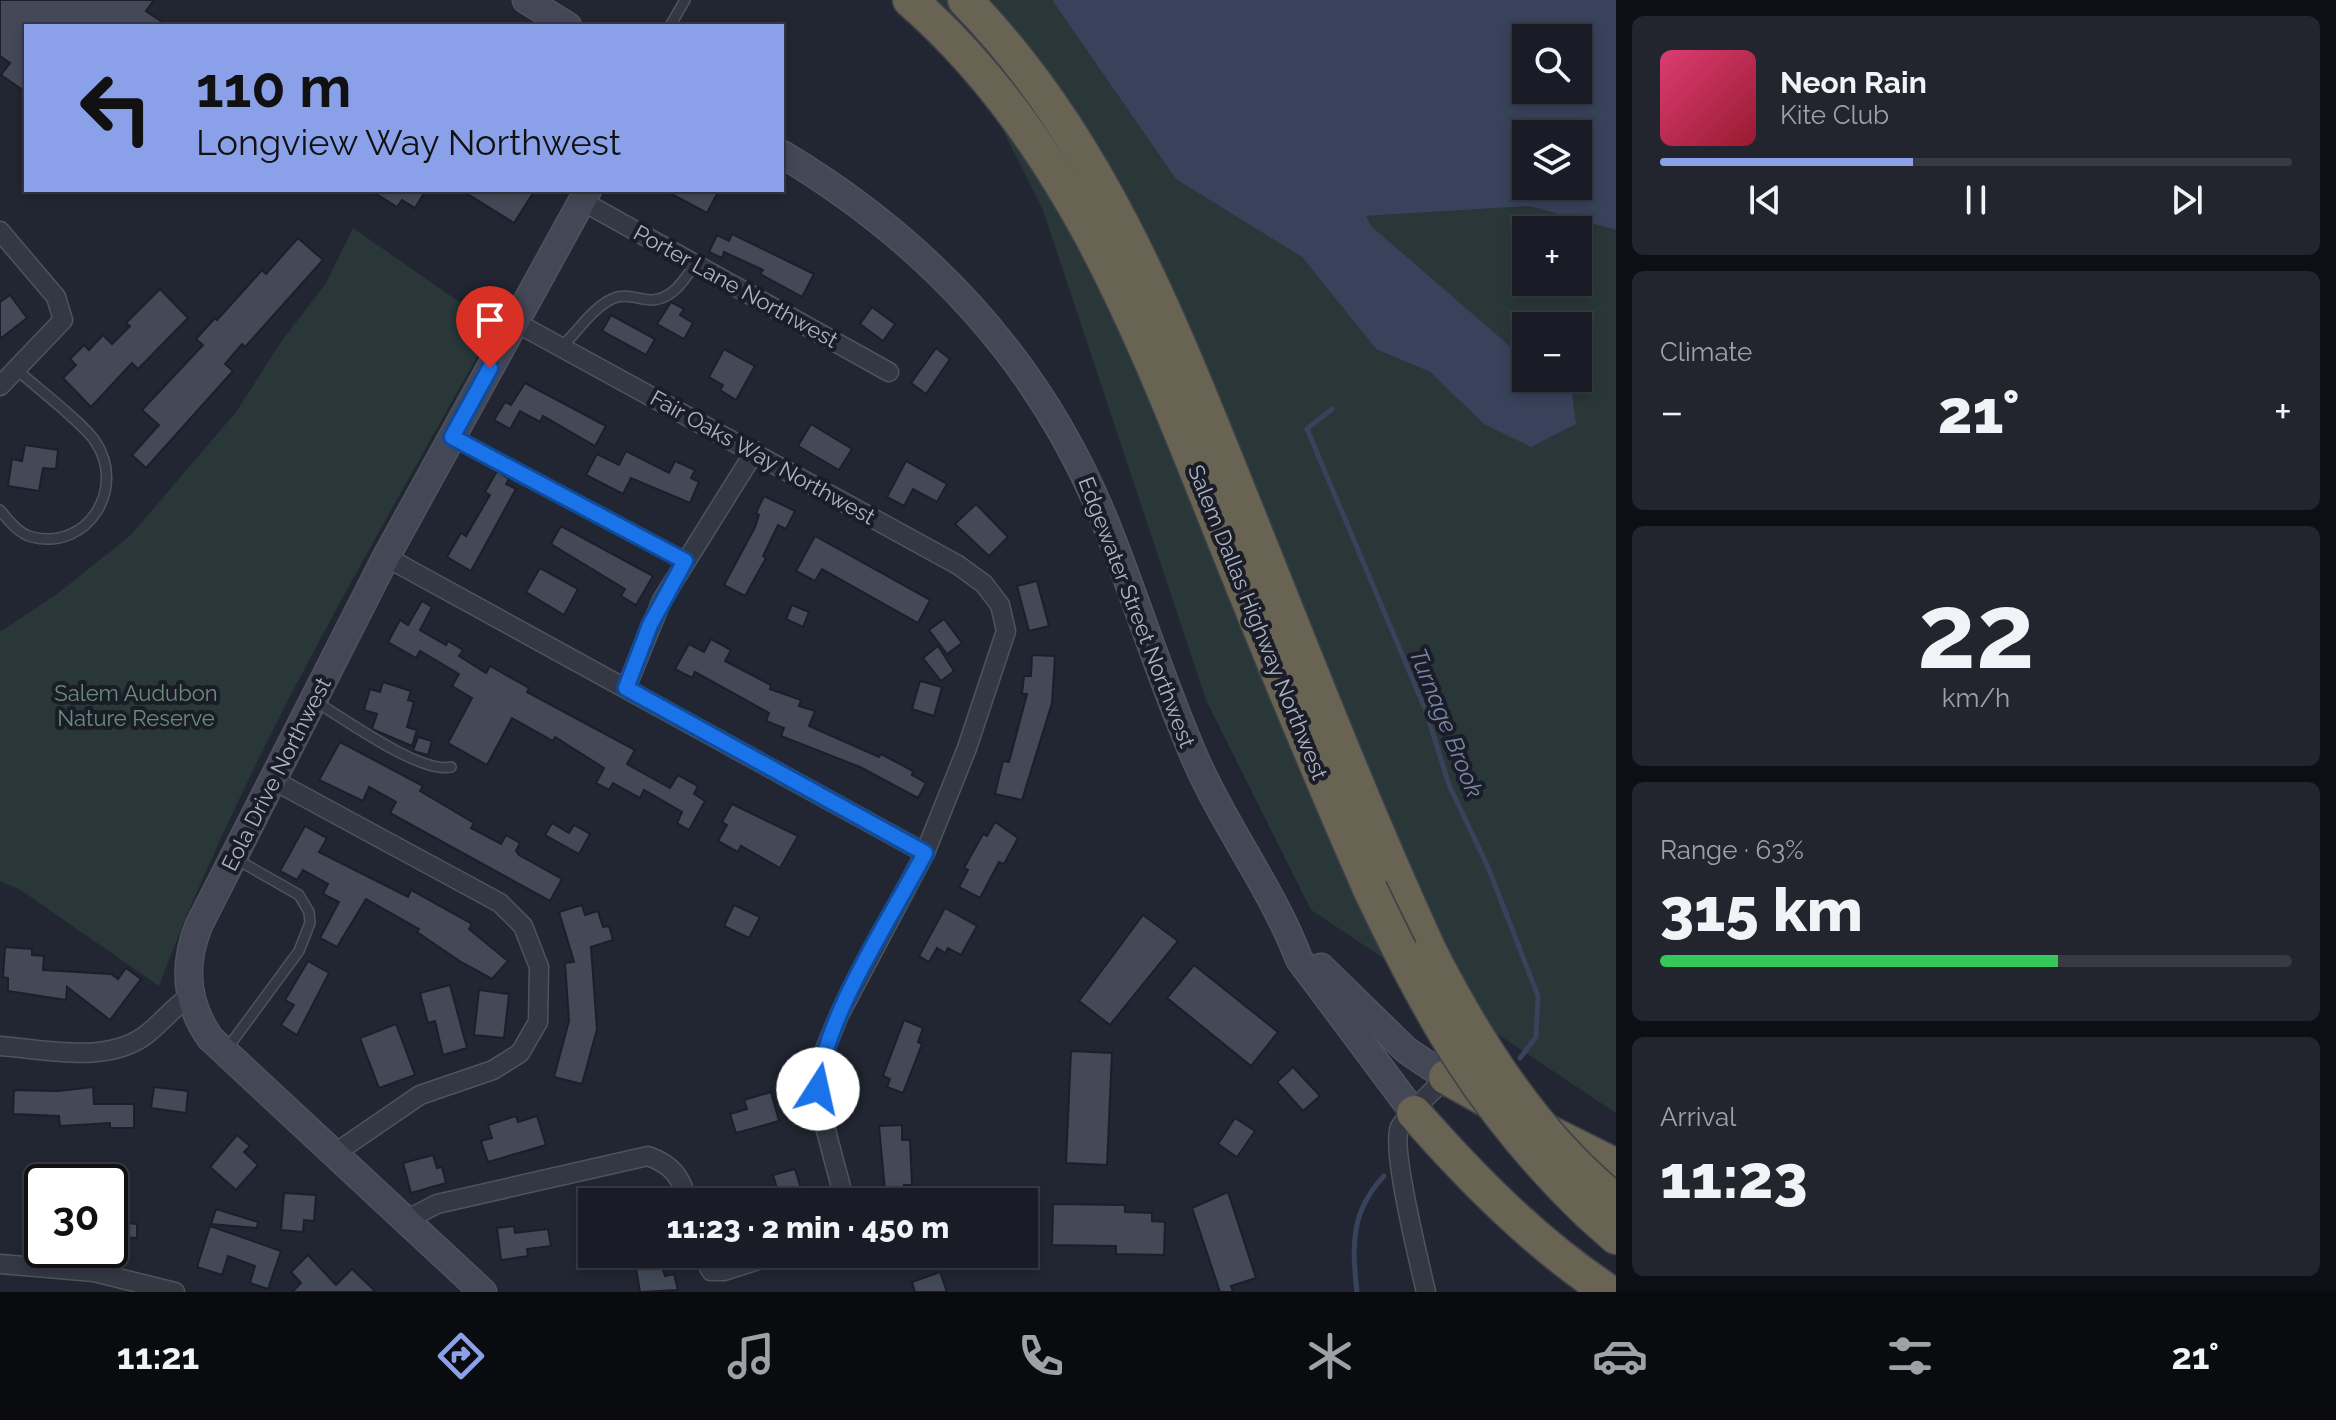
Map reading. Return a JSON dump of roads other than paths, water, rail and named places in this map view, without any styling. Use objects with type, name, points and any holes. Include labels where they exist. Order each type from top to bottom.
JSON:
[{"type":"highway","name":"Salem Dallas Highway Northwest","points":[[910,0],[979,69],[1014,110],[1089,230],[1158,376],[1308,748],[1409,971],[1469,1075],[1546,1172],[1602,1207]]},
{"type":"highway","name":"Salem Dallas Highway Northwest","points":[[965,0],[997,34],[1041,92],[1102,185],[1140,257],[1188,366],[1357,786],[1430,952],[1466,1020],[1521,1100],[1561,1147],[1602,1207],[1616,1237]]},
{"type":"highway","points":[[1446,1077],[1616,1166]]},
{"type":"highway","points":[[1414,1113],[1510,1213],[1570,1265],[1609,1292]]},
{"type":"main road","points":[[526,0],[565,24]]},
{"type":"main road","name":"Edgewater Street Northwest","points":[[784,155],[850,198],[934,267],[995,333],[1042,398],[1073,451],[1106,524],[1180,722],[1208,787],[1307,970],[1414,1113]]},
{"type":"main road","name":"Eola Drive Northwest","points":[[483,1292],[223,1053],[203,1029],[190,996],[188,968],[193,940],[386,557],[585,195]]},
{"type":"main road","name":"Edgewater Street Northwest","points":[[1289,932],[1361,1009],[1406,1050],[1446,1077]]},
{"type":"street","name":"Porter Lane Northwest","points":[[585,195],[696,263],[889,372]]},
{"type":"street","points":[[0,231],[56,297],[63,320],[0,386]]},
{"type":"street","name":"Fair Oaks Way Northwest","points":[[515,322],[755,451],[958,565],[984,584],[1000,605],[1006,631],[1001,652],[925,853]]},
{"type":"street","points":[[626,688],[650,625],[685,561],[755,451]]},
{"type":"street","points":[[386,557],[925,853],[839,1015],[820,1062],[821,1112],[841,1188]]},
{"type":"street","points":[[273,780],[500,903],[523,926],[539,967],[538,1022],[520,1053],[493,1070],[420,1095],[334,1154]]},
{"type":"street","points":[[0,1046],[96,1052],[119,1048],[141,1038],[170,1009],[190,996]]},
{"type":"street","points":[[1426,1292],[1398,1142],[1400,1128],[1446,1077]]},
{"type":"street","points":[[406,1220],[437,1204],[648,1156],[666,1162],[682,1178],[684,1188]]},
{"type":"street","points":[[0,1264],[94,1272],[175,1292]]},
{"type":"street","points":[[709,1268],[711,1271],[724,1271],[733,1268]]},
{"type":"lane","points":[[671,24],[685,0]]},
{"type":"lane","points":[[561,347],[611,299],[626,295],[651,301],[662,298],[677,291],[696,263]]},
{"type":"lane","points":[[0,510],[30,537],[50,538],[78,529],[95,516],[106,499],[106,474],[95,441],[17,370]]},
{"type":"lane","points":[[452,437],[685,561]]},
{"type":"lane","points":[[313,701],[420,763],[441,769],[451,767]]},
{"type":"lane","points":[[223,1053],[299,951],[310,923],[309,912],[299,895],[233,858]]},
{"type":"water","points":[[1052,0],[1616,0],[1616,230],[1592,223],[1592,216],[1565,216],[1529,206],[1366,216],[1372,227],[1512,348],[1512,392],[1569,392],[1576,424],[1531,447],[1484,424],[1430,372],[1376,349],[1302,257],[1176,179]]},
{"type":"waterway","name":"Turnage Brook","points":[[1332,409],[1307,429],[1426,711],[1449,785],[1488,867],[1538,996],[1536,1037],[1520,1058]]},
{"type":"waterway","name":"Turnage Brook","points":[[1357,1292],[1354,1245],[1359,1216],[1373,1189],[1384,1176]]},
{"type":"park label","name":"Salem Audubon Nature Reserve","points":[[136,706]]}]
